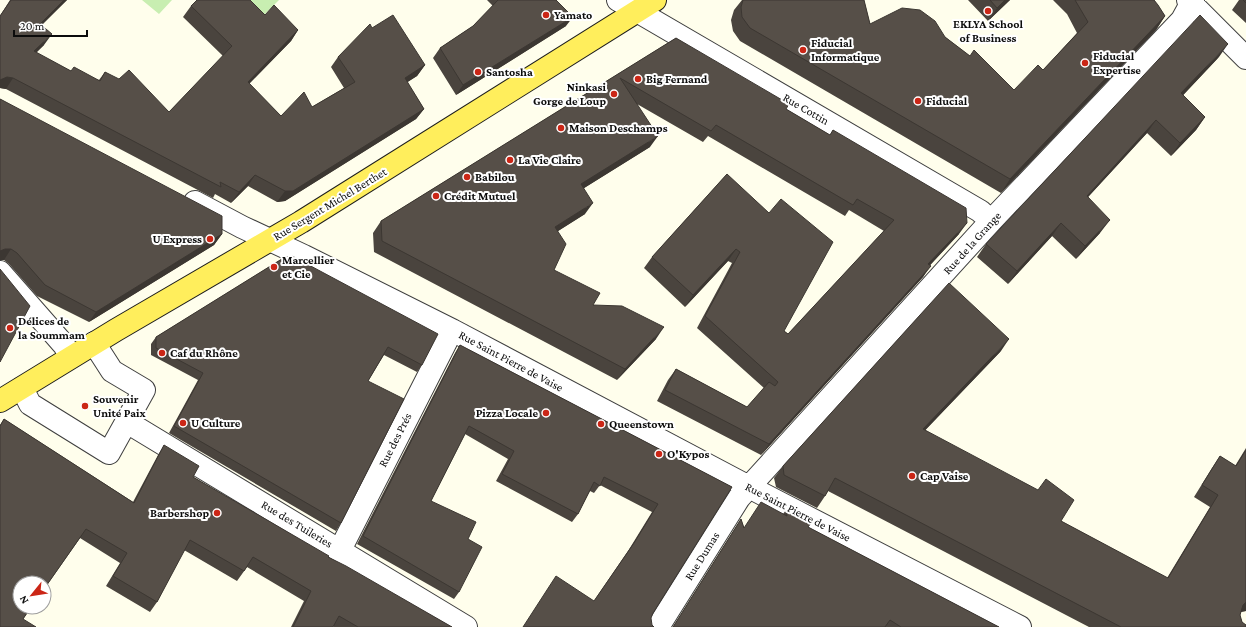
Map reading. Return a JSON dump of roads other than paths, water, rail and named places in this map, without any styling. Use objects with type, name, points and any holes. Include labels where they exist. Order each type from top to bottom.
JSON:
[{"type":"main road","name":"Rue Sergent Michel Berthet","points":[[0,401],[94,343],[271,240],[646,6]]},
{"type":"street","name":"Rue Cottin","points":[[618,0],[646,6],[980,211],[991,221]]},
{"type":"street","points":[[1191,1],[1246,58]]},
{"type":"street","name":"Rue de la Grange","points":[[749,487],[991,221],[1182,20],[1191,1]]},
{"type":"street","name":"Rue Saint Pierre de Vaise","points":[[176,192],[242,227],[452,330],[749,487],[1020,627]]},
{"type":"street","points":[[0,272],[64,345],[71,357]]},
{"type":"street","name":"Rue des Prés","points":[[340,550],[452,330]]},
{"type":"street","points":[[22,388],[30,404],[109,453],[144,390],[112,371],[94,343]]},
{"type":"street","name":"Rue des Tuileries","points":[[127,422],[466,627]]},
{"type":"street","name":"Rue Dumas","points":[[658,627],[739,498],[749,487]]},
{"type":"place","name":"EKLYA School of Business","points":[[988,11]]},
{"type":"place","name":"Yamato","points":[[546,15]]},
{"type":"place","name":"Fiducial Informatique","points":[[803,50]]},
{"type":"place","name":"Fiducial Expertise","points":[[1085,63]]},
{"type":"place","name":"Santosha","points":[[478,72]]},
{"type":"place","name":"Big Fernand","points":[[638,79]]},
{"type":"place","name":"Ninkasi Gorge de Loup","points":[[614,94]]},
{"type":"place","name":"Fiducial","points":[[918,101]]},
{"type":"place","name":"Maison Deschamps","points":[[561,128]]},
{"type":"place","name":"La Vie Claire","points":[[510,160]]},
{"type":"place","name":"Babilou","points":[[467,177]]},
{"type":"place","name":"Crédit Mutuel","points":[[436,196]]},
{"type":"place","name":"U Express","points":[[210,239]]},
{"type":"place","name":"Marcellier et Cie","points":[[274,267]]},
{"type":"place","name":"Délices de la Soummam","points":[[10,328]]},
{"type":"place","name":"Caf du Rhône","points":[[162,353]]},
{"type":"place","name":"Souvenir Unité Paix","points":[[85,406]]},
{"type":"place","name":"Pizza Locale","points":[[546,413]]},
{"type":"place","name":"U Culture","points":[[183,423]]},
{"type":"place","name":"Queenstown","points":[[601,424]]},
{"type":"place","name":"O'Kypos","points":[[659,454]]},
{"type":"place","name":"Cap Vaise","points":[[912,476]]},
{"type":"place","name":"Barbershop","points":[[217,513]]}]
